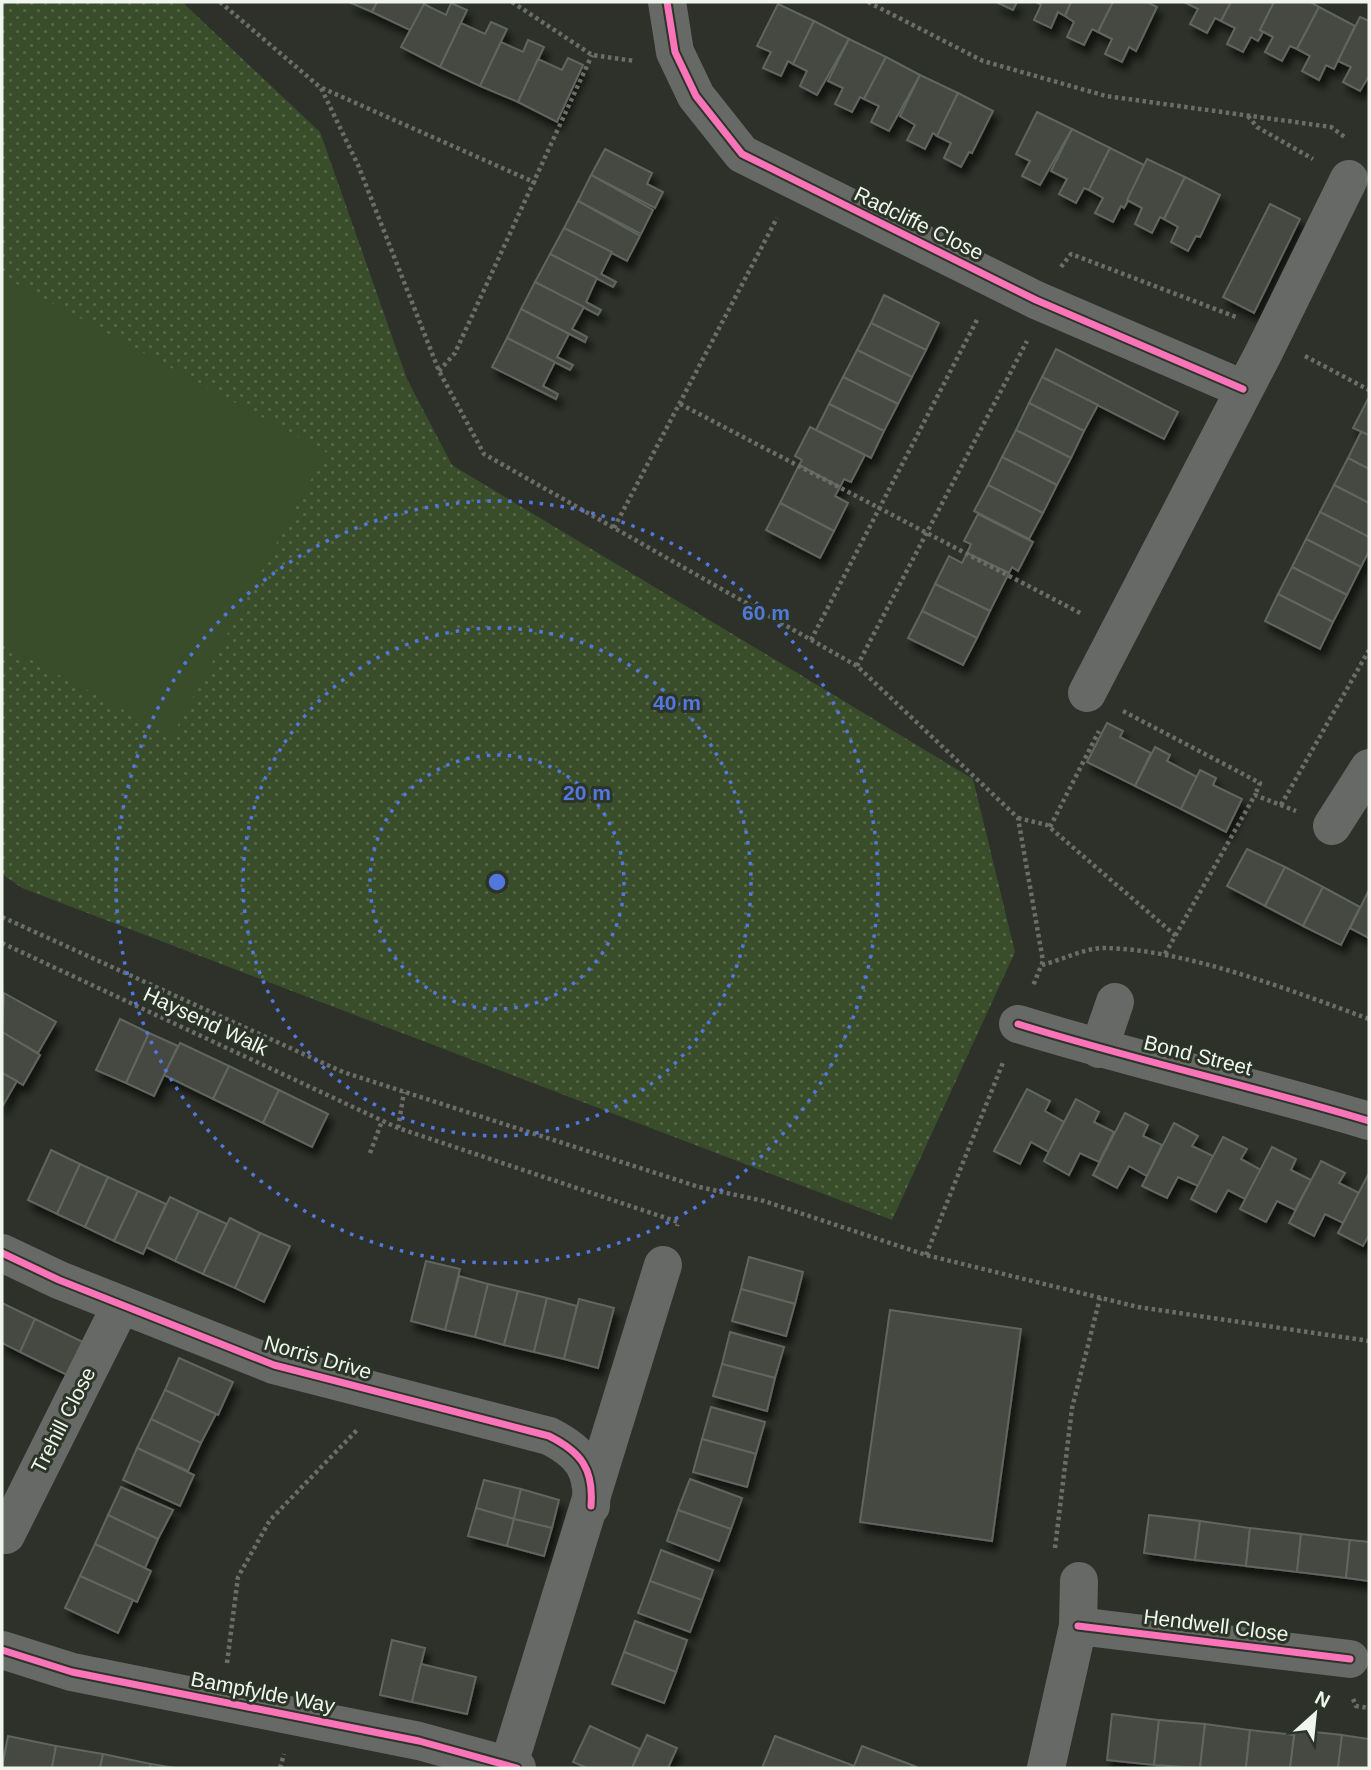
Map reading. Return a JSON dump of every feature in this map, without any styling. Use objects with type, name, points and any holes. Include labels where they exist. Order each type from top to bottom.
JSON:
[{"type":"street","name":"Radcliffe Close","points":[[667,2],[675,52],[696,96],[742,154],[1041,302],[1243,388]]},
{"type":"street","points":[[1099,699],[1118,632],[1349,179]]},
{"type":"street","points":[[1332,826],[1369,768]]},
{"type":"street","points":[[1099,1049],[1115,1002]]},
{"type":"street","name":"Bond Street","points":[[1018,1024],[1099,1049],[1262,1088],[1369,1121]]},
{"type":"street","name":"Norris Drive","points":[[2,1253],[121,1305],[274,1365],[549,1436],[568,1446],[587,1465],[592,1490],[591,1506]]},
{"type":"street","name":"Norris Drive","points":[[513,1766],[663,1265]]},
{"type":"street","name":"Trehill Close","points":[[6,1535],[121,1305]]},
{"type":"street","points":[[1046,1768],[1078,1626],[1079,1581]]},
{"type":"street","name":"Hendwell Close","points":[[1078,1626],[1350,1659]]},
{"type":"street","name":"Bampfylde Way","points":[[2,1650],[72,1672],[419,1741],[513,1766]]},
{"type":"path","points":[[220,2],[321,88],[536,183]]},
{"type":"path","points":[[439,371],[455,354],[536,183],[592,55],[512,2]]},
{"type":"path","points":[[868,2],[995,64],[1106,96],[1331,127],[1350,141]]},
{"type":"path","points":[[321,88],[358,165],[439,371],[484,454],[857,666],[1018,818],[1050,827],[1176,936]]},
{"type":"path","points":[[1247,115],[1256,127],[1349,179]]},
{"type":"path","points":[[614,528],[796,183]]},
{"type":"path","points":[[857,666],[927,535],[1041,302],[1071,254],[1271,335],[1369,390]]},
{"type":"path","points":[[811,640],[998,280]]},
{"type":"path","points":[[680,404],[927,535],[1118,632]]},
{"type":"path","points":[[1281,805],[1369,650]]},
{"type":"path","points":[[1050,827],[1099,699],[1260,783],[1165,954]]},
{"type":"path","points":[[1255,795],[1332,826]]},
{"type":"path","points":[[926,1255],[1041,966],[1018,818]]},
{"type":"path","points":[[2,917],[343,1072],[699,1187],[764,1201],[926,1255],[1138,1307],[1369,1341]]},
{"type":"path","points":[[1041,966],[1101,948],[1165,954],[1303,995],[1369,1018]]},
{"type":"path","points":[[398,1128],[404,1092]]},
{"type":"path","points":[[370,1153],[382,1121]]},
{"type":"path","points":[[1079,1581],[1052,1577],[1072,1408],[1100,1298]]},
{"type":"path","points":[[222,1702],[238,1577],[270,1520],[360,1427],[364,1388]]},
{"type":"green space","points":[[2,2],[182,2],[320,132],[407,379],[452,465],[973,779],[1015,952],[892,1220],[22,888],[2,874]]},
{"type":"green space","points":[[2,276],[326,452],[172,736],[2,644]]},
{"type":"building","points":[[349,2],[377,2],[372,12]]},
{"type":"building","points":[[377,2],[425,2],[412,31],[372,12]]},
{"type":"building","points":[[996,2],[1017,2],[1013,10]]},
{"type":"building","points":[[1036,2],[1071,2],[1065,16],[1058,12],[1051,28],[1034,20],[1041,5]]},
{"type":"building","points":[[1071,2],[1113,2],[1098,32],[1092,29],[1084,45],[1067,37],[1074,22],[1065,16]]},
{"type":"building","points":[[1113,2],[1147,2],[1157,7],[1136,51],[1129,47],[1122,62],[1105,54],[1112,39],[1098,32]]},
{"type":"building","points":[[1184,2],[1231,2],[1221,21],[1215,18],[1207,33],[1190,24],[1198,9]]},
{"type":"building","points":[[1231,2],[1274,2],[1260,30],[1263,32],[1258,41],[1251,37],[1243,52],[1227,44],[1235,28],[1221,21]]},
{"type":"building","points":[[1274,2],[1310,2],[1319,7],[1297,49],[1290,46],[1282,61],[1265,52],[1273,37],[1260,30]]},
{"type":"building","points":[[451,3],[467,10],[440,67],[401,47],[424,4],[446,15]]},
{"type":"building","points":[[778,4],[814,21],[793,64],[788,61],[781,76],[763,68],[771,52],[757,46]]},
{"type":"building","points":[[1319,7],[1355,26],[1334,69],[1326,65],[1319,80],[1302,71],[1310,56],[1297,49]]},
{"type":"building","points":[[1360,17],[1369,21],[1369,76],[1360,91],[1343,82],[1351,67],[1338,61]]},
{"type":"building","points":[[814,21],[849,39],[817,95],[800,86],[807,71],[793,64]]},
{"type":"building","points":[[491,22],[507,29],[480,86],[440,67],[461,23],[485,34]]},
{"type":"building","points":[[849,39],[886,57],[864,99],[860,97],[852,112],[835,104],[843,88],[828,81]]},
{"type":"building","points":[[528,40],[544,47],[518,102],[480,86],[501,42],[523,52]]},
{"type":"building","points":[[886,57],[920,75],[889,131],[871,122],[879,106],[864,99]]},
{"type":"building","points":[[568,58],[583,65],[557,122],[518,102],[538,59],[562,70]]},
{"type":"building","points":[[920,75],[958,93],[937,136],[933,133],[925,149],[907,140],[915,125],[900,116]]},
{"type":"building","points":[[958,93],[993,111],[972,153],[969,152],[961,167],[944,158],[951,143],[937,136]]},
{"type":"building","points":[[1037,112],[1072,129],[1040,185],[1022,176],[1030,161],[1016,154]]},
{"type":"building","points":[[1072,129],[1110,148],[1089,190],[1084,188],[1076,203],[1059,194],[1067,179],[1051,171]]},
{"type":"building","points":[[1110,148],[1144,165],[1128,201],[1124,208],[1121,206],[1113,222],[1095,213],[1103,198],[1089,190]]},
{"type":"building","points":[[605,149],[652,173],[647,184],[663,192],[655,208],[591,175]]},
{"type":"building","points":[[1147,159],[1185,177],[1164,219],[1160,217],[1152,233],[1135,224],[1142,208],[1127,200]]},
{"type":"building","points":[[591,175],[653,210],[641,234],[578,201]]},
{"type":"building","points":[[1185,177],[1220,195],[1200,237],[1196,236],[1188,251],[1171,242],[1178,227],[1164,219]]},
{"type":"building","points":[[578,201],[640,236],[627,261],[564,228]]},
{"type":"building","points":[[1270,204],[1300,219],[1254,313],[1223,297]]},
{"type":"building","points":[[564,228],[612,252],[601,274],[616,282],[613,287],[550,254]]},
{"type":"building","points":[[550,254],[597,278],[586,302],[601,310],[598,315],[535,282]]},
{"type":"building","points":[[535,282],[584,307],[572,329],[587,337],[585,342],[521,309]]},
{"type":"building","points":[[884,295],[939,323],[926,350],[871,323]]},
{"type":"building","points":[[521,309],[569,334],[557,357],[573,365],[570,370],[507,338]]},
{"type":"building","points":[[871,323],[926,350],[912,377],[857,350]]},
{"type":"building","points":[[507,338],[555,362],[543,386],[558,394],[556,399],[492,367]]},
{"type":"building","points":[[1056,349],[1178,412],[1164,439],[1042,377]]},
{"type":"building","points":[[857,350],[912,377],[898,404],[843,377]]},
{"type":"building","points":[[843,377],[898,404],[884,431],[829,404]]},
{"type":"building","points":[[1042,377],[1098,405],[1084,431],[1029,403]]},
{"type":"building","points":[[1369,399],[1369,435],[1353,428]]},
{"type":"building","points":[[1029,403],[1084,431],[1071,458],[1016,430]]},
{"type":"building","points":[[829,404],[884,431],[871,458],[816,430]]},
{"type":"building","points":[[810,427],[865,455],[851,482],[844,479],[840,487],[799,465],[802,460],[795,456]]},
{"type":"building","points":[[1016,430],[1071,458],[1057,485],[1002,457]]},
{"type":"building","points":[[1361,432],[1369,435],[1369,469],[1348,458]]},
{"type":"building","points":[[1002,457],[1057,485],[1043,513],[988,485]]},
{"type":"building","points":[[1348,458],[1369,469],[1369,503],[1334,485]]},
{"type":"building","points":[[799,465],[840,487],[835,496],[848,503],[834,531],[780,503]]},
{"type":"building","points":[[988,485],[1043,513],[1029,539],[974,511]]},
{"type":"building","points":[[1334,485],[1369,503],[1369,537],[1320,512]]},
{"type":"building","points":[[780,503],[834,531],[820,558],[766,530]]},
{"type":"building","points":[[1320,512],[1369,537],[1369,551],[1361,567],[1306,539]]},
{"type":"building","points":[[978,514],[1033,542],[1018,571],[1012,567],[1009,573],[967,553],[971,544],[964,541]]},
{"type":"building","points":[[1306,539],[1361,567],[1347,595],[1292,567]]},
{"type":"building","points":[[967,553],[1009,573],[990,611],[935,584],[949,556],[962,563]]},
{"type":"building","points":[[1292,567],[1347,595],[1333,622],[1278,594]]},
{"type":"building","points":[[935,584],[990,611],[977,638],[922,611]]},
{"type":"building","points":[[1278,594],[1333,622],[1320,649],[1265,621]]},
{"type":"building","points":[[922,611],[977,638],[963,665],[908,638]]},
{"type":"building","points":[[1107,723],[1123,731],[1120,737],[1151,753],[1135,786],[1087,762]]},
{"type":"building","points":[[1155,747],[1170,755],[1167,761],[1197,777],[1181,809],[1135,786]]},
{"type":"building","points":[[1200,770],[1216,778],[1213,785],[1242,799],[1226,832],[1181,809]]},
{"type":"building","points":[[1247,849],[1285,867],[1265,906],[1227,886]]},
{"type":"building","points":[[1285,867],[1323,887],[1303,926],[1265,906]]},
{"type":"building","points":[[1323,887],[1360,907],[1341,945],[1303,926]]},
{"type":"building","points":[[1369,890],[1369,938],[1350,928]]},
{"type":"building","points":[[4,993],[56,1022],[38,1053],[2,1032]]},
{"type":"building","points":[[120,1019],[149,1033],[126,1083],[96,1070]]},
{"type":"building","points":[[2,1032],[40,1055],[23,1085],[2,1073]]},
{"type":"building","points":[[149,1033],[178,1046],[154,1096],[126,1083]]},
{"type":"building","points":[[180,1043],[229,1066],[213,1099],[164,1075]]},
{"type":"building","points":[[229,1066],[279,1090],[263,1123],[213,1099]]},
{"type":"building","points":[[2,1073],[17,1081],[2,1107]]},
{"type":"building","points":[[1027,1089],[1050,1101],[1045,1111],[1064,1122],[1049,1152],[1031,1142],[1020,1164],[994,1151]]},
{"type":"building","points":[[279,1090],[328,1114],[312,1147],[263,1123]]},
{"type":"building","points":[[1076,1099],[1099,1112],[1094,1122],[1114,1132],[1099,1162],[1080,1153],[1069,1175],[1044,1161]]},
{"type":"building","points":[[1125,1113],[1148,1125],[1143,1136],[1162,1145],[1147,1176],[1129,1166],[1117,1188],[1093,1175]]},
{"type":"building","points":[[1174,1123],[1198,1136],[1192,1146],[1213,1156],[1198,1186],[1178,1177],[1167,1198],[1142,1186]]},
{"type":"building","points":[[1223,1137],[1247,1149],[1241,1159],[1261,1170],[1245,1199],[1228,1190],[1216,1212],[1191,1199]]},
{"type":"building","points":[[1272,1147],[1296,1159],[1291,1170],[1311,1180],[1295,1210],[1277,1201],[1266,1222],[1240,1209]]},
{"type":"building","points":[[51,1150],[80,1164],[57,1214],[28,1200]]},
{"type":"building","points":[[1321,1161],[1345,1173],[1339,1183],[1359,1193],[1343,1223],[1325,1214],[1314,1236],[1289,1223]]},
{"type":"building","points":[[80,1164],[108,1177],[85,1227],[57,1214]]},
{"type":"building","points":[[1369,1173],[1369,1235],[1363,1246],[1338,1233]]},
{"type":"building","points":[[108,1177],[138,1191],[114,1241],[85,1227]]},
{"type":"building","points":[[138,1191],[166,1204],[143,1254],[114,1241]]},
{"type":"building","points":[[170,1197],[199,1211],[175,1261],[146,1247]]},
{"type":"building","points":[[199,1211],[227,1224],[203,1274],[175,1261]]},
{"type":"building","points":[[230,1218],[260,1233],[235,1288],[203,1274]]},
{"type":"building","points":[[260,1233],[290,1246],[264,1302],[235,1288]]},
{"type":"building","points":[[749,1257],[803,1272],[795,1304],[741,1289]]},
{"type":"building","points":[[426,1261],[460,1269],[445,1330],[411,1321]]},
{"type":"building","points":[[459,1276],[488,1284],[475,1337],[445,1330]]},
{"type":"building","points":[[488,1284],[518,1291],[504,1345],[475,1337]]},
{"type":"building","points":[[741,1289],[795,1304],[786,1336],[732,1321]]},
{"type":"building","points":[[518,1291],[547,1298],[534,1352],[504,1345]]},
{"type":"building","points":[[547,1298],[577,1306],[564,1359],[534,1352]]},
{"type":"building","points":[[579,1299],[614,1308],[598,1368],[564,1359]]},
{"type":"building","points":[[2,1303],[35,1319],[20,1352],[2,1343]]},
{"type":"building","points":[[890,1310],[1021,1329],[992,1541],[860,1522]]},
{"type":"building","points":[[35,1319],[85,1343],[69,1376],[20,1352]]},
{"type":"building","points":[[730,1332],[784,1347],[775,1378],[722,1364]]},
{"type":"building","points":[[179,1358],[233,1382],[218,1415],[165,1390]]},
{"type":"building","points":[[722,1364],[775,1378],[767,1411],[713,1396]]},
{"type":"building","points":[[165,1390],[216,1414],[201,1443],[151,1419]]},
{"type":"building","points":[[711,1407],[765,1422],[756,1454],[702,1439]]},
{"type":"building","points":[[151,1419],[201,1443],[188,1471],[137,1448]]},
{"type":"building","points":[[702,1439],[756,1454],[747,1487],[693,1472]]},
{"type":"building","points":[[137,1448],[194,1475],[180,1506],[123,1480]]},
{"type":"building","points":[[690,1479],[742,1498],[731,1529],[678,1510]]},
{"type":"building","points":[[484,1480],[521,1489],[514,1519],[476,1508]]},
{"type":"building","points":[[121,1487],[173,1510],[158,1539],[108,1515]]},
{"type":"building","points":[[521,1489],[559,1500],[552,1528],[514,1519]]},
{"type":"building","points":[[476,1508],[514,1519],[507,1546],[468,1536]]},
{"type":"building","points":[[678,1510],[731,1529],[719,1561],[667,1541]]},
{"type":"building","points":[[108,1515],[158,1539],[145,1568],[95,1544]]},
{"type":"building","points":[[1149,1515],[1200,1521],[1195,1560],[1144,1553]]},
{"type":"building","points":[[514,1519],[552,1528],[544,1556],[507,1546]]},
{"type":"building","points":[[1200,1521],[1250,1528],[1246,1566],[1195,1560]]},
{"type":"building","points":[[1250,1528],[1301,1534],[1297,1572],[1246,1566]]},
{"type":"building","points":[[1301,1534],[1350,1540],[1346,1578],[1297,1572]]},
{"type":"building","points":[[1350,1540],[1369,1542],[1369,1581],[1346,1578]]},
{"type":"building","points":[[95,1544],[151,1571],[137,1602],[80,1576]]},
{"type":"building","points":[[661,1550],[713,1570],[702,1600],[650,1581]]},
{"type":"building","points":[[80,1576],[133,1600],[118,1633],[65,1608]]},
{"type":"building","points":[[650,1581],[702,1600],[690,1632],[638,1613]]},
{"type":"building","points":[[635,1621],[687,1640],[676,1672],[624,1652]]},
{"type":"building","points":[[392,1640],[425,1648],[412,1702],[380,1695]]},
{"type":"building","points":[[624,1652],[676,1672],[664,1703],[612,1684]]},
{"type":"building","points":[[421,1664],[476,1677],[467,1714],[412,1702]]},
{"type":"building","points":[[1112,1714],[1159,1720],[1154,1765],[1107,1760]]},
{"type":"building","points":[[1159,1720],[1205,1724],[1200,1768],[1154,1765]]},
{"type":"building","points":[[1205,1724],[1250,1730],[1246,1768],[1200,1768]]},
{"type":"building","points":[[590,1726],[640,1749],[632,1768],[587,1768],[573,1762]]},
{"type":"building","points":[[1250,1730],[1294,1735],[1290,1768],[1246,1768]]},
{"type":"building","points":[[1295,1730],[1342,1735],[1338,1768],[1290,1768]]},
{"type":"building","points":[[647,1735],[677,1748],[668,1768],[632,1768]]},
{"type":"building","points":[[1342,1735],[1369,1739],[1369,1768],[1338,1768]]},
{"type":"building","points":[[8,1736],[56,1746],[52,1768],[2,1768]]},
{"type":"building","points":[[775,1736],[854,1766],[862,1746],[917,1767],[762,1768]]},
{"type":"building","points":[[56,1746],[103,1754],[100,1768],[52,1768]]},
{"type":"building","points":[[103,1754],[151,1764],[150,1768],[100,1768]]},
{"type":"building","points":[[151,1764],[175,1768],[150,1768]]},
{"type":"cycle path","points":[[667,2],[675,52],[696,96],[742,154],[1036,300],[1243,389]]},
{"type":"cycle path","points":[[1018,1024],[1369,1121]]},
{"type":"cycle path","points":[[2,1253],[59,1280],[274,1365],[549,1436],[569,1448],[583,1463],[590,1482],[591,1506]]},
{"type":"cycle path","points":[[1078,1626],[1350,1659]]},
{"type":"cycle path","points":[[2,1650],[72,1672],[419,1741],[517,1768]]}]
